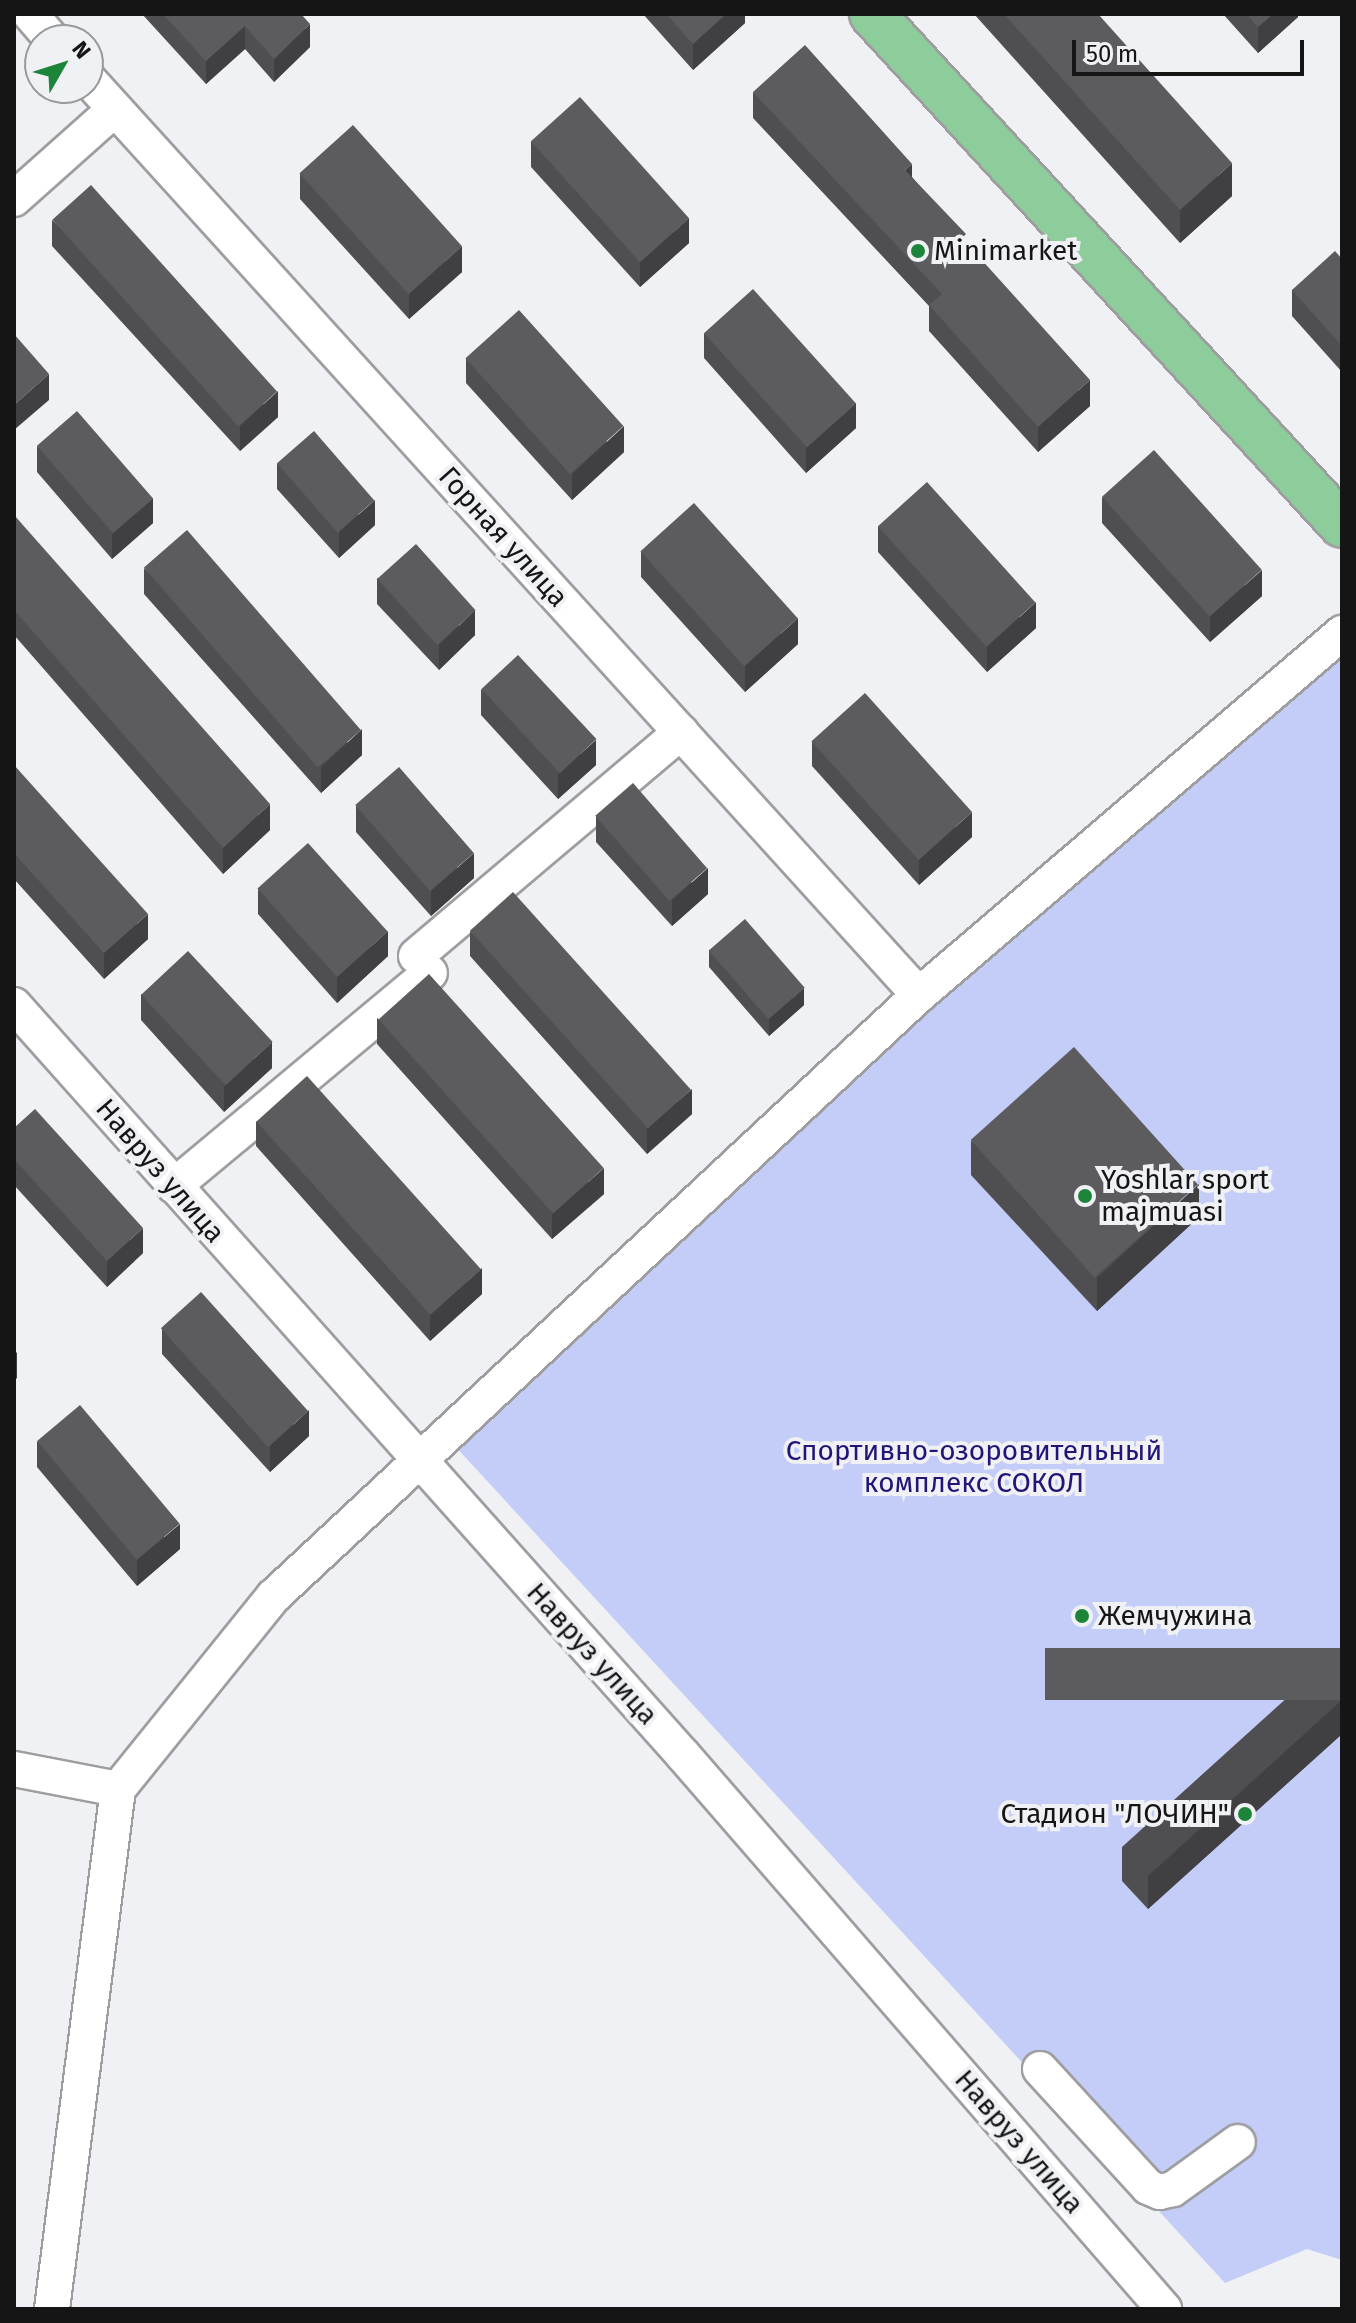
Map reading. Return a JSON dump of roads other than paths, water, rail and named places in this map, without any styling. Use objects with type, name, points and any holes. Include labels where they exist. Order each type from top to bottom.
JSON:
[{"type":"main road","points":[[872,14],[1342,525]]},
{"type":"street","name":"Горная улица","points":[[104,97],[919,995]]},
{"type":"street","points":[[14,199],[115,109]]},
{"type":"street","points":[[52,2309],[118,1789],[260,1609],[919,995],[1342,633]]},
{"type":"street","points":[[174,1186],[681,732]]},
{"type":"street","name":"Навруз улица","points":[[14,1005],[417,1462],[693,1767],[1164,2309]]},
{"type":"street","points":[[14,1769],[118,1789]]},
{"type":"street","points":[[1040,2069],[1148,2187],[1160,2192],[1173,2189],[1238,2142]]},
{"type":"place","name":"Minimarket","points":[[918,251]]},
{"type":"place","name":"Yoshlar sport majmuasi","points":[[1085,1196]]},
{"type":"place","name":"Жемчужина","points":[[1082,1616]]},
{"type":"place","name":"Стадион \"ЛОЧИН\"","points":[[1245,1814]]},
{"type":"park label","name":"Спортивно-озоровительный комплекс СОКОЛ","points":[[974,1467]]}]
